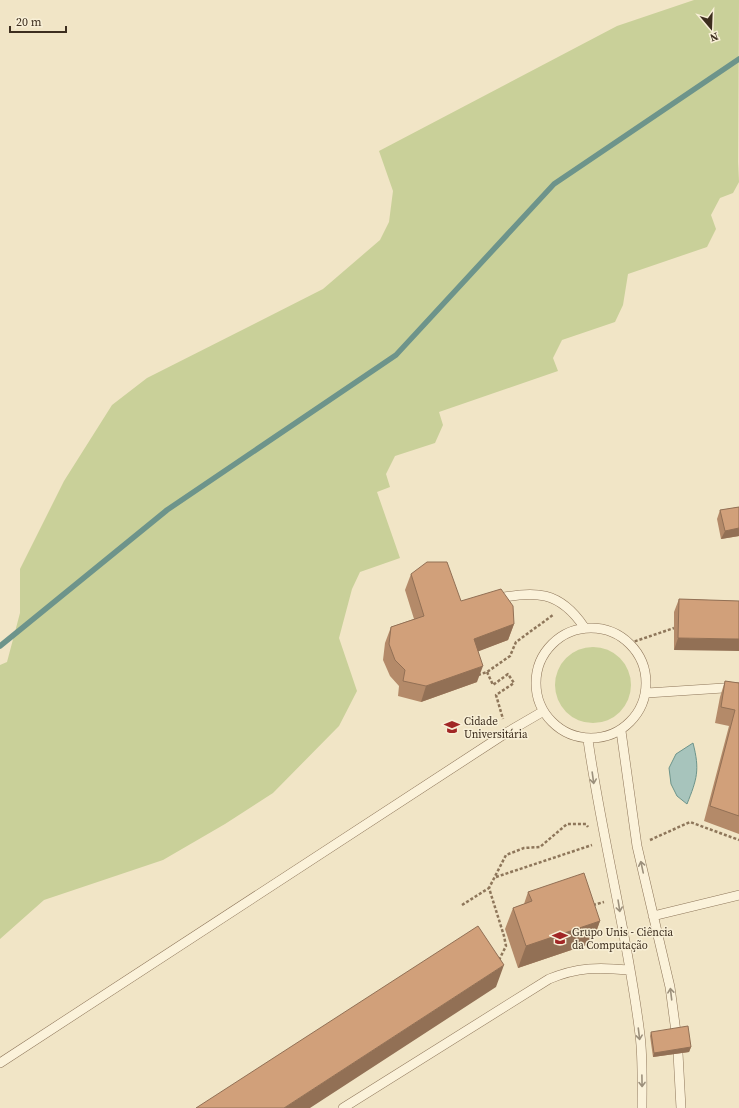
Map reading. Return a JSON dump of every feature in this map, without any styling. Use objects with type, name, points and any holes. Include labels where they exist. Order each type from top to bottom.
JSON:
[{"type":"lane","points":[[483,602],[518,594],[546,596],[566,605],[584,627]]},
{"type":"lane","points":[[584,627],[609,630],[630,643],[642,663],[646,677],[647,693],[638,714],[621,731],[588,740],[562,732],[542,712],[535,691],[536,669],[546,649],[563,635],[584,627]]},
{"type":"lane","points":[[647,693],[739,687]]},
{"type":"lane","points":[[0,1063],[506,732],[542,712]]},
{"type":"lane","points":[[621,731],[637,846],[670,987],[676,1032]]},
{"type":"lane","points":[[588,740],[594,784],[618,898],[640,1036],[642,1108]]},
{"type":"lane","points":[[653,916],[739,895]]},
{"type":"lane","points":[[342,1108],[549,979],[575,970],[587,968],[600,967],[629,970]]},
{"type":"lane","points":[[678,1054],[681,1108]]},
{"type":"path","points":[[476,676],[487,672],[510,656],[516,642],[566,605]]},
{"type":"path","points":[[630,643],[674,628]]},
{"type":"path","points":[[487,672],[493,685],[508,674],[514,683],[496,695],[506,732]]},
{"type":"path","points":[[637,846],[690,822],[739,840]]},
{"type":"path","points":[[462,905],[489,888],[506,855],[524,848],[540,847],[567,824],[586,824],[589,831]]},
{"type":"path","points":[[496,877],[595,844],[608,852]]},
{"type":"path","points":[[489,888],[506,936],[506,946],[497,964]]},
{"type":"path","points":[[588,906],[618,898]]},
{"type":"green space","points":[[694,0],[739,0],[739,182],[733,193],[720,198],[711,215],[716,229],[707,247],[628,274],[623,305],[615,322],[562,340],[553,358],[558,371],[439,412],[443,425],[435,443],[395,456],[386,474],[390,487],[377,492],[400,558],[360,572],[352,589],[339,638],[357,691],[339,726],[273,793],[225,824],[163,860],[44,900],[0,939],[0,665],[7,662],[20,613],[20,569],[64,481],[112,405],[147,378],[323,289],[380,240],[389,222],[393,191],[379,151],[617,26]]},
{"type":"green space","points":[[585,647],[601,647],[614,653],[625,664],[631,677],[629,700],[614,717],[601,723],[585,723],[572,717],[557,700],[555,693],[555,677],[561,664],[578,649]]},
{"type":"water","points":[[693,743],[697,768],[695,781],[687,804],[677,796],[671,784],[669,768],[676,754]]},
{"type":"building","points":[[739,507],[739,528],[725,531],[720,510]]},
{"type":"building","points":[[427,562],[447,562],[461,601],[501,589],[513,606],[514,624],[474,639],[483,666],[426,686],[403,681],[405,670],[395,660],[389,644],[391,627],[424,616],[411,574]]},
{"type":"building","points":[[679,599],[739,601],[739,639],[678,638]]},
{"type":"building","points":[[725,681],[739,683],[739,816],[710,806],[735,710],[721,707]]},
{"type":"building","points":[[584,873],[600,921],[526,946],[513,908],[532,901],[528,892]]},
{"type":"building","points":[[478,926],[504,965],[284,1108],[196,1108]]},
{"type":"building","points":[[688,1026],[691,1047],[654,1053],[651,1032]]},
{"type":"waterway","points":[[0,646],[167,510],[396,355],[554,184],[739,59]]},
{"type":"place","name":"Cidade Universitária","points":[[452,727]]},
{"type":"place","name":"Grupo Unis - Ciência da Computação","points":[[560,938]]}]
